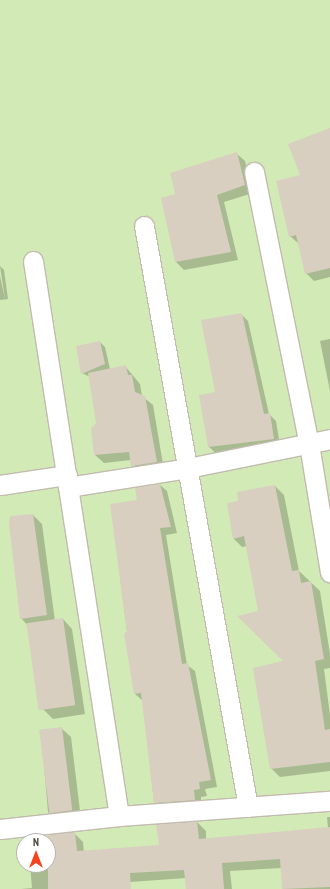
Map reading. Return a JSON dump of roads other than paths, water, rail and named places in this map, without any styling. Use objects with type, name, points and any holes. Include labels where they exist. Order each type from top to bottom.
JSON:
[{"type":"lane","points":[[254,172],[308,444],[330,572]]},
{"type":"lane","points":[[144,226],[248,807]]},
{"type":"lane","points":[[33,261],[119,816]]},
{"type":"lane","points":[[0,485],[68,481],[188,468],[308,444],[330,438]]},
{"type":"lane","points":[[0,829],[119,816],[330,801]]}]
